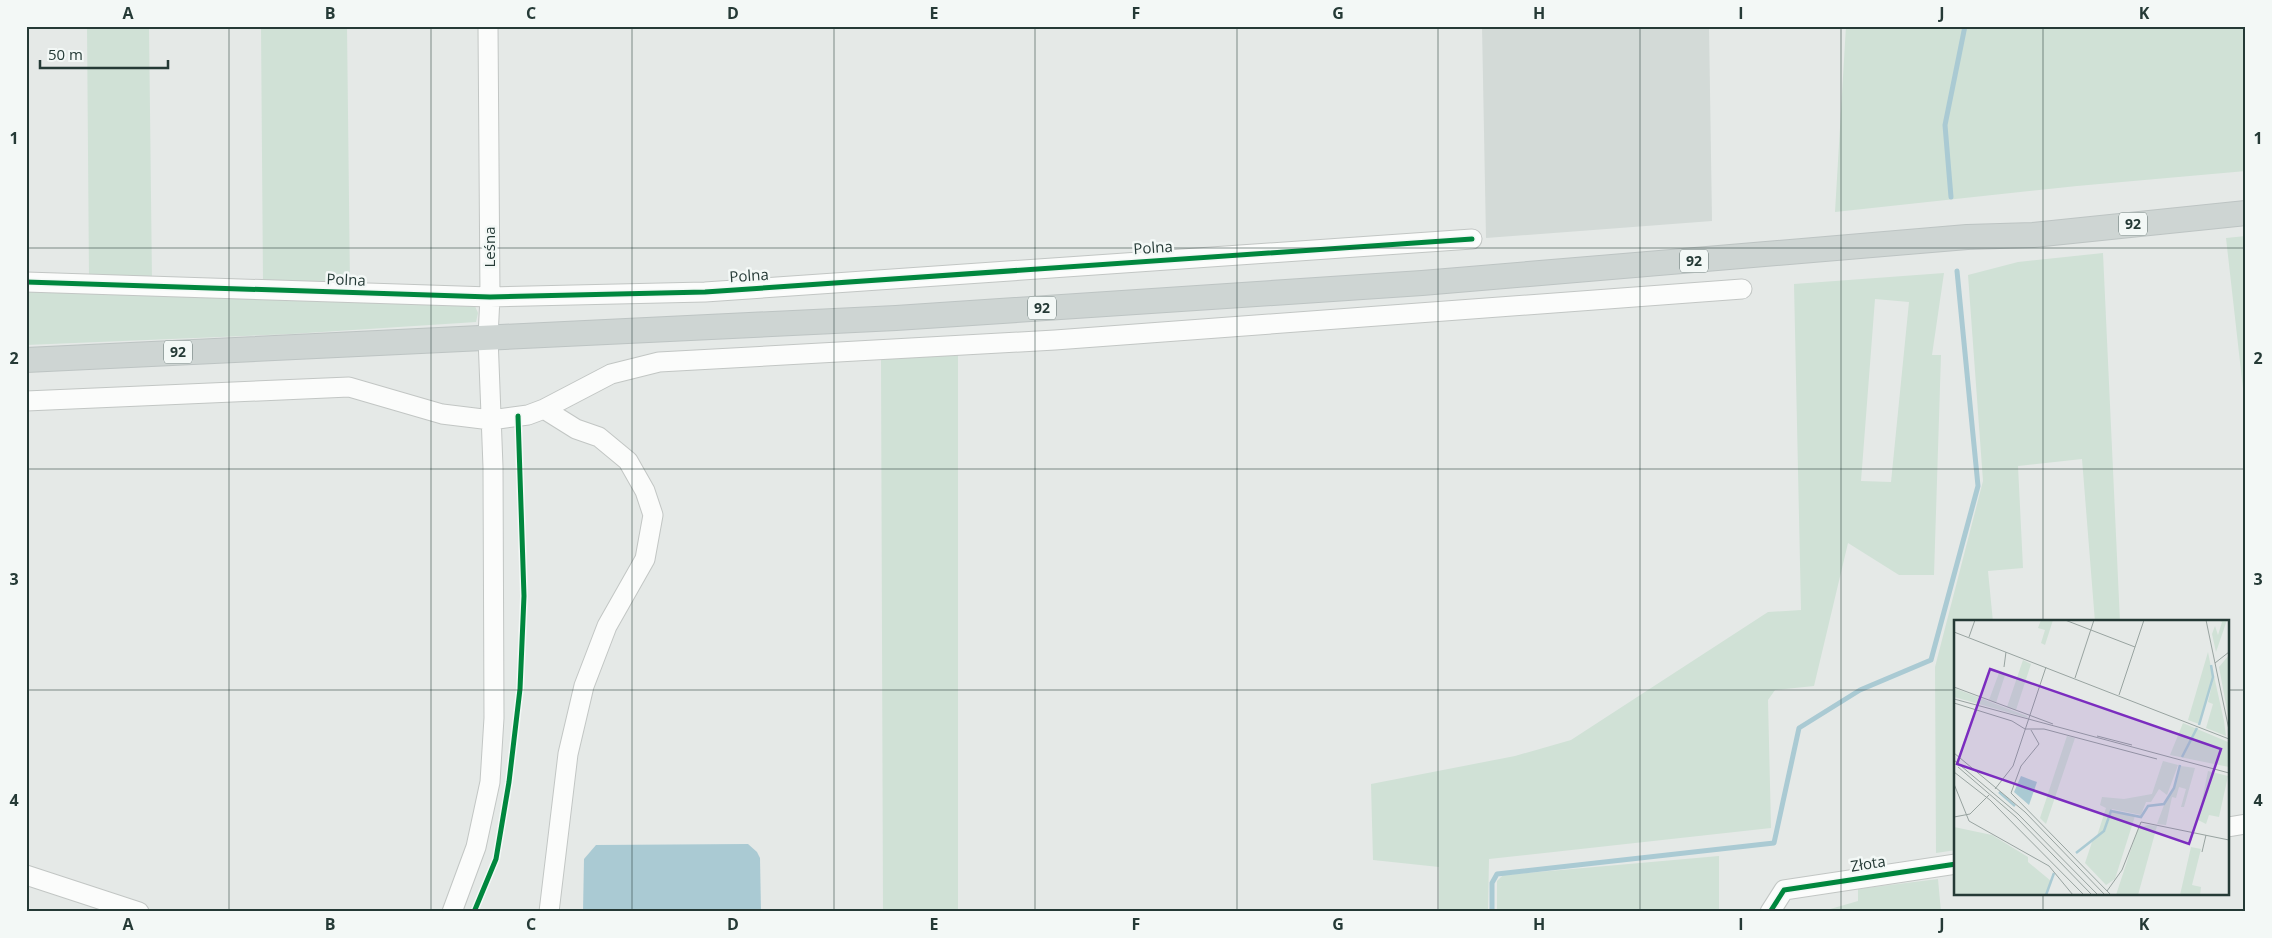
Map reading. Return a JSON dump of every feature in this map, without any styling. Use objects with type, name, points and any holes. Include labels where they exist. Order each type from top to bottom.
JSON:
[{"type":"main road","name":"92","points":[[1967,237],[2082,217],[2246,199]]},
{"type":"main road","name":"92","points":[[26,360],[896,318],[1412,284],[1967,237],[2033,235],[2246,213]]},
{"type":"street","name":"Leśna","points":[[452,912],[476,847],[490,782],[494,718],[493,467],[488,337],[490,297],[488,26]]},
{"type":"street","name":"Polna","points":[[26,282],[490,297],[705,292],[1472,239]]},
{"type":"street","points":[[26,401],[349,387],[442,414],[491,420],[528,414],[544,409],[611,374],[659,362],[1065,339],[1742,289]]},
{"type":"street","points":[[544,409],[576,429],[599,437],[628,461],[644,490],[653,515],[645,559],[607,626],[584,686],[568,754],[549,912]]},
{"type":"street","points":[[2230,827],[2246,824]]},
{"type":"street","name":"Złota","points":[[1770,912],[1784,890],[1954,864]]},
{"type":"street","points":[[26,876],[139,912]]},
{"type":"shaded area","points":[[1482,26],[1709,26],[1712,221],[1486,238]]},
{"type":"green space","points":[[87,26],[149,26],[152,281],[89,279]]},
{"type":"green space","points":[[261,26],[347,26],[350,286],[263,284]]},
{"type":"green space","points":[[1846,26],[2246,26],[2246,171],[2077,186],[1835,212]]},
{"type":"green space","points":[[2246,236],[2246,415],[2226,238]]},
{"type":"green space","points":[[2103,253],[2120,620],[2095,620],[2082,459],[2018,466],[2023,568],[1988,571],[1993,620],[1954,620],[1954,850],[1936,853],[1935,667],[1983,481],[1968,275],[2018,262]]},
{"type":"green space","points":[[1944,273],[1932,355],[1941,355],[1934,575],[1899,575],[1848,543],[1814,686],[1775,690],[1768,700],[1771,828],[1489,859],[1488,912],[1439,912],[1439,867],[1373,860],[1371,784],[1515,756],[1571,740],[1768,612],[1801,610],[1794,284]],"holes":[[[1875,299],[1909,302],[1891,482],[1861,481]]]},
{"type":"green space","points":[[26,289],[469,303],[475,306],[478,313],[476,322],[291,334],[26,345]]},
{"type":"green space","points":[[958,353],[958,912],[883,912],[881,359]]},
{"type":"green space","points":[[1719,856],[1719,912],[1497,912],[1497,881],[1503,875]]},
{"type":"green space","points":[[1938,879],[1941,912],[1820,912],[1858,901],[1858,889]]},
{"type":"water","points":[[748,844],[757,852],[760,858],[761,912],[583,912],[584,859],[596,845]]},
{"type":"waterway","points":[[1951,197],[1945,125],[1965,26]]},
{"type":"waterway","points":[[1492,912],[1492,883],[1497,874],[1774,843],[1799,728],[1860,690],[1931,660],[1978,486],[1957,271]]},
{"type":"cycle path","points":[[26,282],[490,297],[705,292],[1472,239]]},
{"type":"cycle path","points":[[474,912],[496,859],[509,782],[520,689],[524,596],[518,416]]},
{"type":"cycle path","points":[[1770,912],[1784,890],[1954,864]]}]
